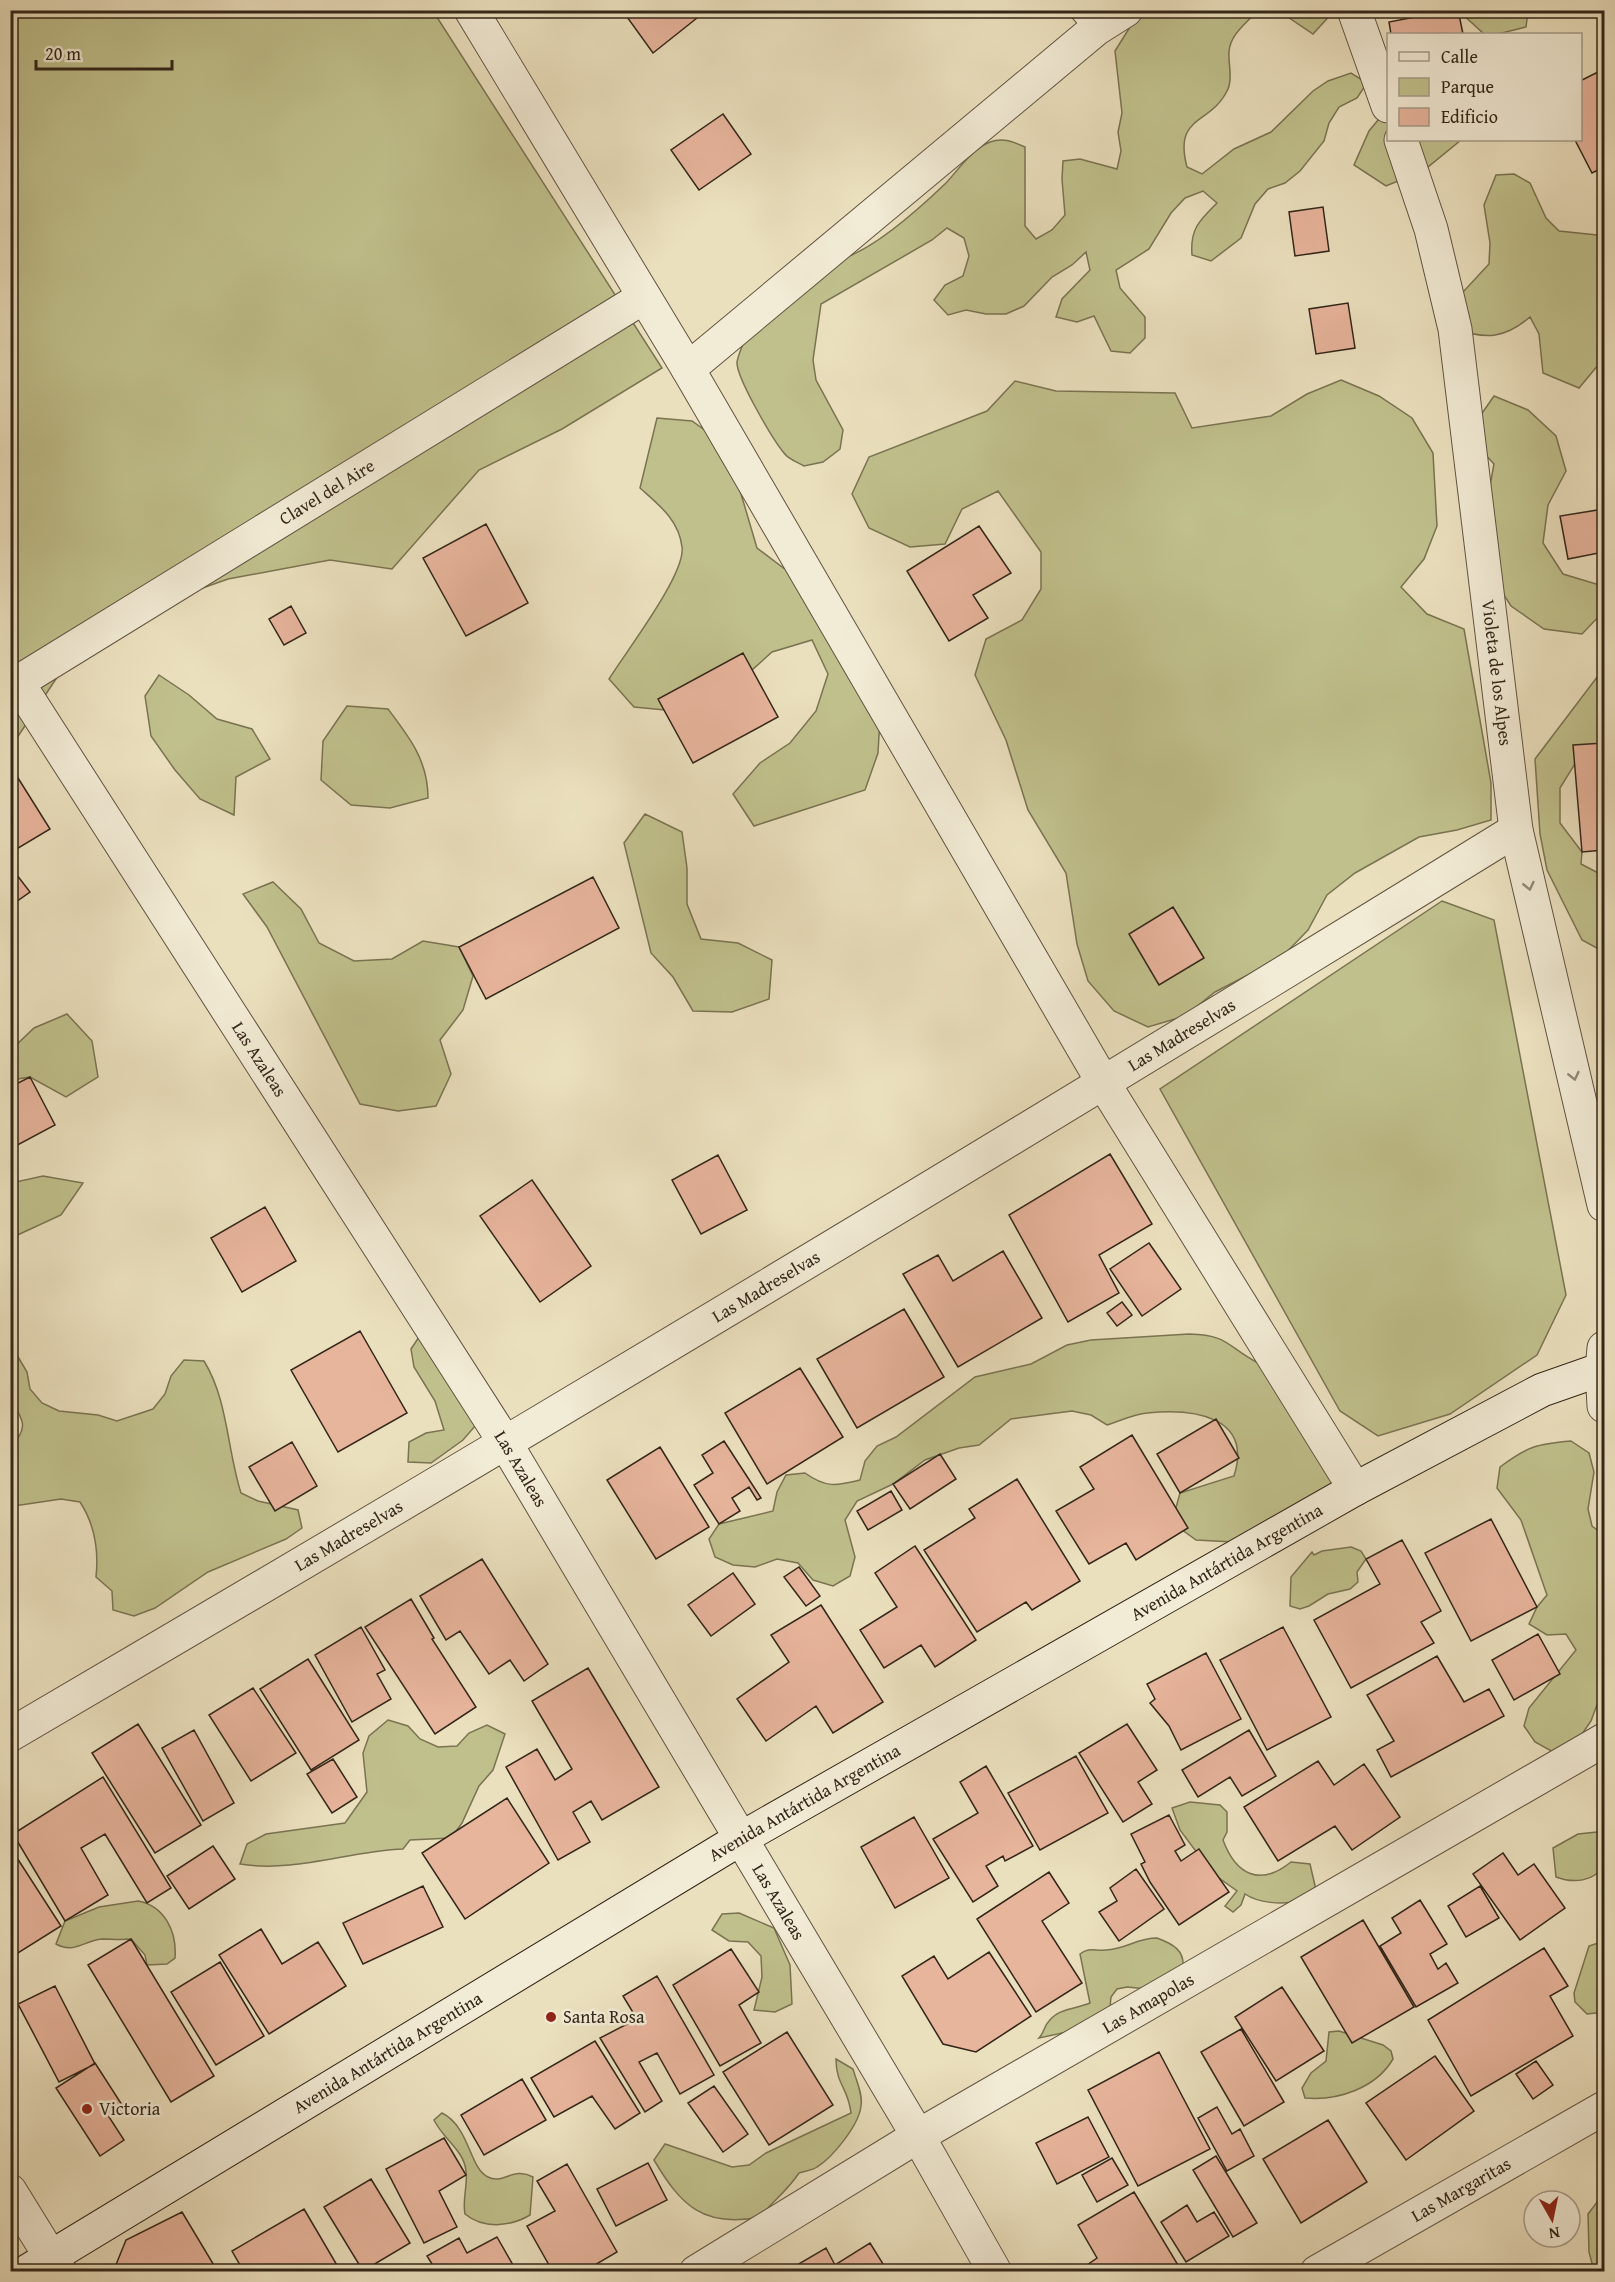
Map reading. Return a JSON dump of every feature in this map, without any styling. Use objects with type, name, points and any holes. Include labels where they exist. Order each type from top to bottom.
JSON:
[{"type":"street","points":[[471,10],[688,369],[1104,1084],[1355,1489]]},
{"type":"street","points":[[688,369],[1088,20],[1126,10]]},
{"type":"street","points":[[1354,10],[1387,101]]},
{"type":"street","name":"Violeta de los Alpes","points":[[1401,141],[1431,229],[1455,329],[1516,830],[1605,1205]]},
{"type":"street","name":"Clavel del Aire","points":[[14,685],[644,297]]},
{"type":"street","name":"Las Azaleas","points":[[14,685],[506,1444],[918,2136],[995,2271]]},
{"type":"street","name":"Las Madreselvas","points":[[10,1735],[506,1444],[1104,1084],[1516,830]]},
{"type":"street","points":[[1604,1362],[1605,1406]]},
{"type":"street","name":"Avenida Antártida Argentina","points":[[46,2267],[740,1839],[1355,1489],[1542,1390],[1604,1362]]},
{"type":"street","name":"Las Amapolas","points":[[696,2271],[918,2136],[1605,1740]]},
{"type":"street","name":"Las Margaritas","points":[[1317,2271],[1605,2108]]},
{"type":"street","points":[[10,2191],[46,2267]]},
{"type":"green space","points":[[11,11],[433,11],[662,368],[562,429],[479,470],[392,569],[330,560],[228,579],[149,607],[77,647],[11,747]]},
{"type":"green space","points":[[1140,11],[1257,11],[1232,40],[1228,89],[1221,101],[1189,129],[1185,138],[1184,150],[1187,167],[1202,174],[1234,149],[1271,132],[1313,91],[1328,81],[1351,73],[1367,83],[1357,98],[1339,107],[1329,123],[1324,141],[1300,171],[1285,183],[1268,189],[1255,204],[1241,238],[1211,261],[1192,255],[1194,232],[1205,215],[1217,203],[1203,191],[1185,198],[1171,213],[1149,249],[1116,270],[1120,288],[1145,317],[1145,338],[1130,353],[1111,351],[1094,316],[1077,322],[1056,317],[1062,299],[1090,270],[1086,252],[1072,265],[1052,277],[1024,306],[1006,314],[986,314],[966,310],[948,315],[934,300],[945,285],[963,276],[969,256],[964,238],[947,228],[932,240],[821,304],[813,360],[816,380],[843,430],[840,449],[823,462],[804,466],[788,457],[764,422],[742,381],[737,362],[743,344],[847,257],[872,244],[912,214],[946,183],[972,154],[990,142],[1004,140],[1025,147],[1025,226],[1036,239],[1052,230],[1065,215],[1063,161],[1080,159],[1117,169],[1121,151],[1118,132],[1122,113],[1115,51]]},
{"type":"green space","points":[[1279,11],[1334,11],[1313,34]]},
{"type":"green space","points":[[1459,11],[1528,11],[1526,27],[1502,33],[1483,33]]},
{"type":"green space","points":[[1387,109],[1387,141],[1460,141],[1423,171],[1386,186],[1354,165],[1369,131]]},
{"type":"green space","points":[[1514,174],[1530,183],[1546,218],[1559,231],[1597,235],[1604,240],[1604,358],[1579,388],[1543,373],[1539,334],[1530,317],[1512,329],[1495,335],[1477,335],[1456,329],[1463,292],[1489,264],[1490,243],[1484,205],[1496,175]]},
{"type":"green space","points":[[1341,380],[1379,396],[1412,418],[1433,453],[1437,526],[1424,559],[1401,587],[1427,614],[1464,629],[1491,783],[1491,820],[1457,830],[1419,837],[1355,873],[1327,895],[1308,930],[1281,958],[1215,992],[1185,1016],[1148,1027],[1114,1011],[1088,981],[1077,944],[1066,873],[1028,810],[1006,740],[975,675],[986,639],[1022,620],[1041,589],[1041,552],[998,491],[962,509],[945,544],[910,547],[869,528],[852,494],[869,457],[987,411],[1015,381],[1056,391],[1175,393],[1192,428],[1271,416],[1307,394]]},
{"type":"green space","points":[[1494,396],[1528,410],[1556,436],[1566,471],[1548,505],[1543,543],[1563,574],[1596,584],[1604,582],[1604,611],[1582,634],[1544,629],[1511,606],[1489,572],[1487,502],[1494,464],[1467,435]]},
{"type":"green space","points":[[657,418],[692,421],[724,444],[757,548],[786,570],[880,718],[878,753],[865,790],[754,826],[733,794],[760,763],[790,743],[816,711],[828,674],[812,640],[772,652],[742,679],[675,711],[634,707],[609,679],[665,594],[681,559],[682,547],[677,529],[661,507],[640,488]]},
{"type":"green space","points":[[1604,668],[1604,743],[1581,754],[1560,788],[1560,823],[1582,852],[1581,864],[1604,876],[1604,952],[1582,940],[1547,870],[1540,834],[1535,759]]},
{"type":"green space","points":[[159,675],[189,695],[217,719],[252,729],[270,759],[236,777],[234,815],[200,799],[175,770],[151,736],[145,696]]},
{"type":"green space","points":[[347,706],[388,709],[410,740],[421,761],[428,798],[390,808],[351,805],[321,780],[323,741]]},
{"type":"green space","points":[[645,814],[682,832],[687,868],[687,904],[701,939],[738,943],[772,960],[769,999],[732,1012],[693,1011],[673,977],[651,953],[624,843]]},
{"type":"green space","points":[[273,882],[301,909],[319,943],[354,961],[392,959],[423,941],[459,947],[473,976],[463,1010],[440,1040],[451,1074],[436,1106],[398,1111],[360,1104],[267,927],[243,894]]},
{"type":"green space","points":[[1442,901],[1494,920],[1566,1295],[1537,1355],[1450,1414],[1378,1436],[1340,1411],[1160,1089]]},
{"type":"green space","points":[[67,1014],[92,1041],[98,1077],[66,1097],[30,1077],[11,1080],[11,1050],[34,1028]]},
{"type":"green space","points":[[43,1176],[83,1183],[61,1215],[11,1238],[11,1183]]},
{"type":"green space","points":[[421,1334],[476,1425],[463,1440],[431,1463],[408,1462],[409,1442],[426,1433],[444,1430],[435,1401],[414,1367],[411,1349]]},
{"type":"green space","points":[[1189,1334],[1220,1339],[1258,1363],[1337,1478],[1308,1509],[1234,1542],[1196,1540],[1181,1529],[1175,1511],[1180,1493],[1234,1476],[1238,1456],[1235,1440],[1227,1428],[1215,1420],[1183,1412],[1142,1414],[1107,1425],[1091,1415],[1072,1411],[1011,1419],[979,1445],[959,1448],[925,1460],[893,1484],[857,1501],[845,1520],[855,1557],[850,1576],[833,1586],[813,1580],[798,1563],[777,1559],[755,1567],[733,1565],[715,1557],[709,1539],[719,1524],[773,1511],[777,1492],[786,1475],[805,1473],[819,1481],[831,1484],[860,1480],[865,1461],[877,1446],[896,1437],[975,1377],[1031,1364],[1067,1345],[1091,1340]]},
{"type":"green space","points":[[11,1345],[27,1372],[30,1389],[42,1403],[59,1411],[98,1415],[117,1421],[153,1409],[165,1394],[171,1376],[184,1360],[204,1361],[223,1408],[241,1493],[258,1501],[298,1510],[302,1528],[286,1539],[208,1572],[155,1608],[134,1616],[113,1610],[112,1591],[96,1577],[95,1538],[80,1502],[61,1499],[14,1506],[11,1503],[11,1447],[18,1438],[23,1424],[11,1392]]},
{"type":"green space","points":[[1571,1441],[1589,1453],[1594,1472],[1588,1509],[1592,1526],[1604,1535],[1604,1634],[1598,1645],[1598,1702],[1591,1721],[1580,1737],[1553,1752],[1535,1742],[1524,1726],[1529,1708],[1576,1650],[1566,1634],[1547,1635],[1529,1624],[1537,1607],[1547,1595],[1521,1520],[1497,1488],[1500,1467],[1518,1454],[1541,1445]]},
{"type":"green space","points":[[1351,1547],[1361,1551],[1366,1559],[1357,1572],[1358,1582],[1350,1589],[1328,1594],[1309,1606],[1300,1609],[1290,1606],[1291,1577],[1312,1552],[1314,1555],[1322,1551]]},
{"type":"green space","points":[[388,1720],[408,1726],[420,1739],[438,1747],[457,1746],[469,1733],[487,1725],[505,1734],[493,1770],[479,1786],[462,1823],[451,1838],[410,1840],[403,1849],[362,1853],[301,1864],[260,1866],[240,1864],[247,1844],[266,1834],[345,1823],[367,1792],[363,1753],[369,1736]]},
{"type":"green space","points":[[1190,1802],[1220,1805],[1227,1812],[1227,1832],[1223,1840],[1228,1852],[1242,1869],[1250,1874],[1259,1875],[1280,1870],[1291,1862],[1310,1864],[1316,1890],[1300,1900],[1285,1903],[1263,1901],[1245,1894],[1241,1905],[1233,1912],[1225,1906],[1237,1891],[1212,1873],[1180,1830],[1172,1808]]},
{"type":"green space","points":[[1597,1832],[1604,1834],[1606,1854],[1600,1870],[1583,1880],[1556,1877],[1553,1848],[1578,1834]]},
{"type":"green space","points":[[138,1901],[155,1908],[162,1914],[171,1930],[175,1958],[167,1964],[147,1965],[145,1955],[131,1939],[95,1940],[68,1948],[56,1944],[65,1921],[99,1907]]},
{"type":"green space","points":[[739,1913],[774,1928],[790,1965],[792,2004],[775,2012],[754,2010],[762,1977],[761,1956],[748,1942],[729,1941],[712,1930],[722,1914]]},
{"type":"green space","points":[[1157,1938],[1180,1952],[1183,1969],[1148,1989],[1127,1987],[1117,1989],[1111,1997],[1109,2017],[1081,2029],[1039,2038],[1053,2017],[1068,2009],[1090,2003],[1080,1954],[1089,1950],[1120,1948]]},
{"type":"green space","points":[[1604,1941],[1604,2012],[1587,2014],[1575,2002],[1574,1993],[1589,1946]]},
{"type":"green space","points":[[1339,2031],[1383,2045],[1391,2051],[1393,2059],[1377,2078],[1355,2090],[1343,2095],[1305,2098],[1302,2088],[1311,2073],[1326,2061],[1329,2032]]},
{"type":"green space","points":[[836,2059],[853,2069],[859,2087],[861,2106],[856,2122],[830,2156],[815,2168],[799,2173],[760,2217],[740,2220],[709,2216],[696,2210],[674,2190],[654,2160],[665,2144],[732,2167],[749,2165],[766,2153],[851,2113],[838,2075]]},
{"type":"green space","points":[[442,2113],[458,2128],[477,2165],[488,2177],[499,2179],[520,2173],[533,2177],[530,2215],[514,2222],[497,2225],[480,2222],[465,2214],[464,2164],[434,2120]]},
{"type":"green space","points":[[1604,2168],[1604,2271],[1594,2271],[1589,2252],[1588,2214],[1601,2197]]},
{"type":"building","points":[[622,10],[707,10],[653,53]]},
{"type":"building","points":[[1458,10],[1463,33],[1391,33],[1389,22]]},
{"type":"building","points":[[1604,69],[1604,167],[1592,173],[1576,141],[1582,141],[1582,80]]},
{"type":"building","points":[[723,114],[751,154],[699,190],[671,150]]},
{"type":"building","points":[[1323,207],[1329,251],[1295,256],[1289,212]]},
{"type":"building","points":[[1348,303],[1355,348],[1316,354],[1309,309]]},
{"type":"building","points":[[1604,509],[1604,552],[1568,559],[1560,516]]},
{"type":"building","points":[[486,524],[528,603],[466,636],[423,558]]},
{"type":"building","points":[[979,526],[1011,573],[973,595],[988,618],[949,641],[907,571]]},
{"type":"building","points":[[291,606],[306,633],[284,645],[269,619]]},
{"type":"building","points":[[743,653],[778,717],[693,763],[658,699]]},
{"type":"building","points":[[1604,743],[1604,850],[1582,852],[1573,745]]},
{"type":"building","points":[[13,770],[50,829],[10,853],[10,771]]},
{"type":"building","points":[[10,866],[30,892],[10,906]]},
{"type":"building","points":[[593,877],[619,928],[486,999],[459,947]]},
{"type":"building","points":[[1173,907],[1204,958],[1159,985],[1129,934]]},
{"type":"building","points":[[30,1077],[55,1125],[10,1149],[10,1087]]},
{"type":"building","points":[[1110,1154],[1152,1224],[1099,1255],[1119,1293],[1068,1322],[1009,1215]]},
{"type":"building","points":[[718,1155],[747,1210],[701,1234],[672,1180]]},
{"type":"building","points":[[532,1180],[591,1266],[540,1302],[480,1216]]},
{"type":"building","points":[[265,1207],[296,1261],[242,1292],[211,1238]]},
{"type":"building","points":[[1149,1243],[1181,1289],[1142,1316],[1110,1269]]},
{"type":"building","points":[[1003,1251],[1042,1318],[958,1367],[903,1274],[938,1255],[953,1281]]},
{"type":"building","points":[[1122,1302],[1132,1315],[1117,1326],[1107,1313]]},
{"type":"building","points":[[904,1309],[944,1377],[857,1428],[817,1359]]},
{"type":"building","points":[[360,1331],[407,1413],[338,1452],[291,1370]]},
{"type":"building","points":[[800,1368],[843,1437],[767,1484],[725,1413]]},
{"type":"building","points":[[1216,1419],[1239,1458],[1180,1493],[1157,1454]]},
{"type":"building","points":[[1132,1435],[1188,1528],[1136,1560],[1126,1543],[1089,1564],[1056,1511],[1094,1489],[1080,1467]]},
{"type":"building","points":[[724,1441],[761,1498],[757,1500],[749,1487],[732,1498],[740,1511],[719,1524],[694,1485],[713,1473],[702,1455]]},
{"type":"building","points":[[292,1442],[317,1486],[275,1511],[249,1467]]},
{"type":"building","points":[[660,1447],[709,1527],[656,1559],[607,1480]]},
{"type":"building","points":[[940,1454],[956,1479],[910,1509],[893,1484]]},
{"type":"building","points":[[1017,1479],[1080,1581],[1032,1610],[1026,1602],[977,1632],[924,1550],[975,1518],[969,1509]]},
{"type":"building","points":[[891,1491],[902,1510],[868,1530],[857,1511]]},
{"type":"building","points":[[1491,1519],[1537,1607],[1471,1641],[1425,1553]]},
{"type":"building","points":[[1402,1540],[1441,1611],[1421,1622],[1434,1643],[1351,1688],[1314,1620],[1380,1584],[1366,1559]]},
{"type":"building","points":[[915,1546],[976,1640],[935,1667],[921,1645],[884,1668],[860,1630],[897,1607],[875,1573]]},
{"type":"building","points":[[482,1559],[548,1664],[524,1681],[510,1660],[489,1674],[460,1631],[446,1640],[420,1596]]},
{"type":"building","points":[[799,1567],[820,1596],[806,1606],[784,1577]]},
{"type":"building","points":[[733,1573],[755,1604],[711,1636],[688,1605]]},
{"type":"building","points":[[411,1599],[434,1638],[432,1639],[476,1707],[435,1734],[365,1627]]},
{"type":"building","points":[[821,1605],[883,1702],[833,1733],[816,1706],[766,1741],[737,1699],[789,1662],[771,1635]]},
{"type":"building","points":[[361,1627],[385,1670],[377,1674],[391,1699],[352,1722],[315,1655]]},
{"type":"building","points":[[1283,1627],[1331,1717],[1267,1750],[1220,1660]]},
{"type":"building","points":[[1538,1634],[1560,1674],[1514,1700],[1492,1660]]},
{"type":"building","points":[[1206,1653],[1241,1719],[1181,1750],[1169,1726],[1150,1703],[1155,1699],[1147,1684]]},
{"type":"building","points":[[1437,1656],[1464,1702],[1489,1689],[1504,1716],[1391,1777],[1377,1750],[1394,1741],[1367,1695]]},
{"type":"building","points":[[308,1659],[359,1740],[311,1770],[260,1689]]},
{"type":"building","points":[[588,1668],[659,1787],[602,1820],[591,1801],[573,1812],[590,1842],[558,1860],[506,1767],[537,1749],[555,1780],[572,1769],[532,1701]]},
{"type":"building","points":[[253,1688],[296,1753],[251,1781],[209,1715]]},
{"type":"building","points":[[138,1724],[201,1825],[155,1853],[92,1753]]},
{"type":"building","points":[[1127,1724],[1157,1770],[1138,1782],[1152,1804],[1123,1822],[1079,1753]]},
{"type":"building","points":[[194,1730],[234,1803],[203,1821],[162,1748]]},
{"type":"building","points":[[1249,1730],[1276,1776],[1242,1796],[1230,1777],[1198,1797],[1182,1770]]},
{"type":"building","points":[[1076,1756],[1108,1813],[1040,1850],[1008,1793]]},
{"type":"building","points":[[333,1759],[357,1797],[332,1813],[307,1774]]},
{"type":"building","points":[[1318,1761],[1334,1785],[1364,1764],[1400,1817],[1352,1850],[1335,1826],[1278,1861],[1244,1807]]},
{"type":"building","points":[[986,1766],[1033,1846],[1005,1861],[1003,1856],[986,1866],[998,1886],[973,1902],[933,1839],[978,1813],[960,1782]]},
{"type":"building","points":[[103,1777],[171,1888],[147,1903],[105,1834],[81,1848],[108,1895],[65,1921],[13,1834]]},
{"type":"building","points":[[507,1798],[549,1863],[465,1919],[422,1853]]},
{"type":"building","points":[[1169,1815],[1185,1845],[1175,1851],[1181,1861],[1199,1849],[1229,1892],[1179,1925],[1150,1882],[1141,1864],[1145,1862],[1131,1834]]},
{"type":"building","points":[[914,1817],[949,1878],[895,1908],[861,1847]]},
{"type":"building","points":[[213,1846],[235,1879],[189,1909],[167,1876]]},
{"type":"building","points":[[10,1847],[61,1926],[10,1958]]},
{"type":"building","points":[[1503,1853],[1518,1875],[1534,1864],[1565,1908],[1520,1940],[1473,1874]]},
{"type":"building","points":[[1136,1869],[1164,1909],[1119,1941],[1099,1912],[1117,1901],[1110,1888]]},
{"type":"building","points":[[1049,1872],[1069,1903],[1042,1921],[1082,1983],[1036,2012],[977,1919]]},
{"type":"building","points":[[423,1886],[443,1927],[363,1964],[343,1923]]},
{"type":"building","points":[[1480,1886],[1499,1918],[1466,1937],[1448,1906]]},
{"type":"building","points":[[1420,1900],[1447,1944],[1430,1954],[1438,1969],[1446,1963],[1458,1983],[1416,2007],[1380,1946],[1401,1933],[1392,1918]]},
{"type":"building","points":[[1363,1920],[1414,2007],[1352,2043],[1301,1957]]},
{"type":"building","points":[[261,1929],[282,1964],[318,1942],[346,1986],[269,2034],[219,1955]]},
{"type":"building","points":[[131,1939],[214,2076],[171,2102],[88,1965]]},
{"type":"building","points":[[1544,1948],[1568,1986],[1550,1996],[1573,2036],[1471,2096],[1428,2020]]},
{"type":"building","points":[[731,1949],[759,1992],[739,2005],[761,2043],[720,2066],[673,1985]]},
{"type":"building","points":[[989,1952],[1031,2016],[976,2052],[943,2044],[902,1976],[934,1956],[948,1979]]},
{"type":"building","points":[[220,1962],[264,2036],[216,2065],[171,1992]]},
{"type":"building","points":[[657,1976],[714,2075],[680,2094],[657,2053],[639,2062],[662,2101],[645,2112],[600,2038],[637,2019],[623,1996]]},
{"type":"building","points":[[55,1986],[95,2064],[59,2082],[18,2004]]},
{"type":"building","points":[[1282,1987],[1324,2051],[1276,2081],[1235,2017]]},
{"type":"building","points":[[1241,2029],[1284,2102],[1244,2126],[1201,2052]]},
{"type":"building","points":[[787,2032],[833,2105],[769,2145],[723,2072]]},
{"type":"building","points":[[595,2041],[640,2113],[615,2129],[592,2096],[554,2117],[531,2078]]},
{"type":"building","points":[[1159,2052],[1210,2149],[1138,2186],[1088,2090]]},
{"type":"building","points":[[1435,2056],[1474,2111],[1406,2160],[1366,2103]]},
{"type":"building","points":[[1536,2061],[1553,2085],[1533,2099],[1516,2074]]},
{"type":"building","points":[[95,2063],[124,2108],[109,2117],[124,2140],[100,2156],[56,2088]]},
{"type":"building","points":[[522,2079],[546,2120],[484,2155],[461,2115]]},
{"type":"building","points":[[714,2086],[748,2134],[723,2152],[688,2103]]},
{"type":"building","points":[[1217,2107],[1232,2134],[1240,2129],[1254,2156],[1227,2171],[1198,2118]]},
{"type":"building","points":[[1088,2117],[1109,2157],[1057,2184],[1036,2143]]},
{"type":"building","points":[[1328,2120],[1367,2182],[1301,2223],[1263,2159]]},
{"type":"building","points":[[444,2138],[466,2175],[439,2191],[457,2227],[424,2243],[386,2169]]},
{"type":"building","points":[[1216,2156],[1257,2223],[1233,2237],[1193,2170]]},
{"type":"building","points":[[1112,2158],[1128,2185],[1097,2202],[1082,2175]]},
{"type":"building","points":[[648,2163],[667,2200],[616,2226],[597,2189]]},
{"type":"building","points":[[567,2164],[617,2252],[583,2272],[553,2272],[527,2226],[555,2211],[537,2181]]},
{"type":"building","points":[[371,2179],[410,2243],[363,2271],[324,2207]]},
{"type":"building","points":[[1134,2192],[1181,2270],[1178,2272],[1091,2272],[1087,2265],[1097,2258],[1078,2225]]},
{"type":"building","points":[[1187,2205],[1197,2222],[1214,2212],[1229,2236],[1186,2262],[1161,2222]]},
{"type":"building","points":[[304,2209],[341,2272],[244,2272],[232,2251]]},
{"type":"building","points":[[182,2212],[218,2272],[113,2272],[126,2240]]},
{"type":"building","points":[[497,2237],[517,2272],[437,2272],[427,2256],[459,2238],[467,2253]]},
{"type":"building","points":[[870,2243],[888,2272],[785,2272],[826,2248],[835,2265]]},
{"type":"place","name":"Santa Rosa","points":[[551,2017]]},
{"type":"place","name":"Victoria","points":[[87,2109]]}]
